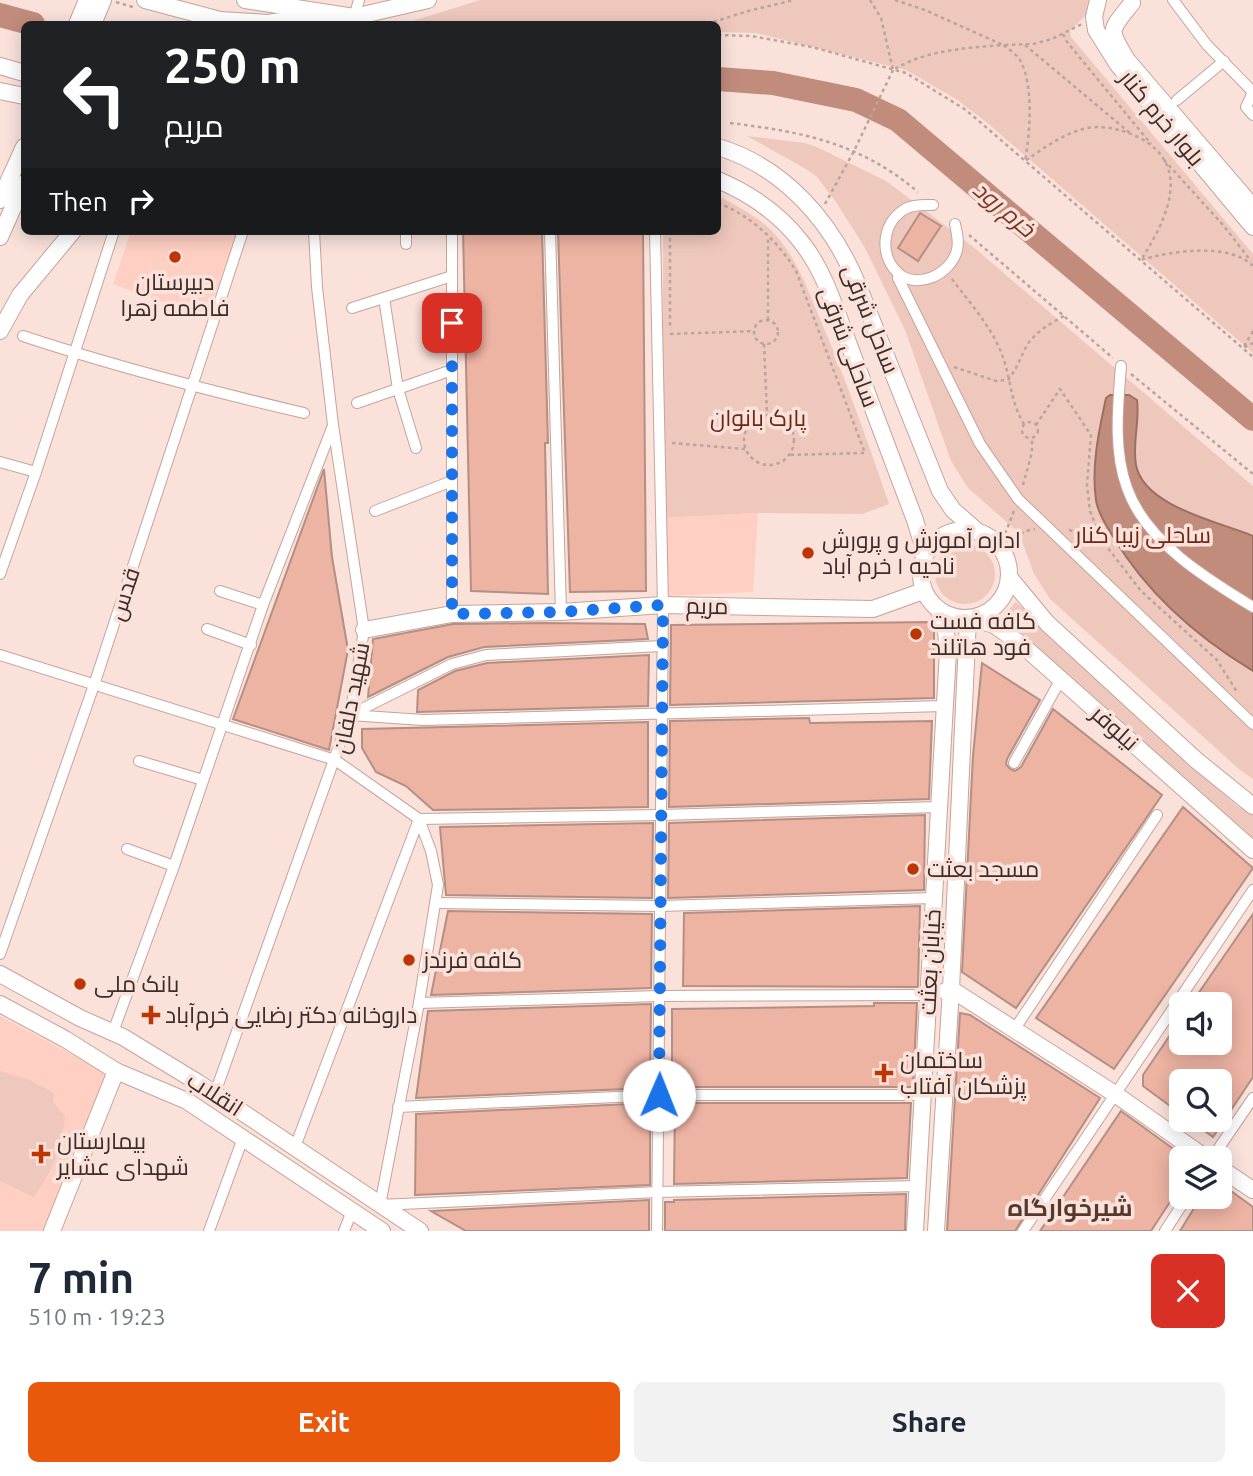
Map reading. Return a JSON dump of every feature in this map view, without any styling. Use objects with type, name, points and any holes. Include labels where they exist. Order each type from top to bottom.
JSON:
[{"type":"main road","points":[[78,21],[88,0]]},
{"type":"main road","points":[[94,21],[103,0]]},
{"type":"main road","points":[[145,0],[220,20],[236,21]]},
{"type":"main road","points":[[253,1],[354,17],[428,0]]},
{"type":"main road","points":[[1094,17],[1098,0]]},
{"type":"main road","points":[[1105,0],[1119,7],[1133,1]]},
{"type":"main road","name":"بلوار خرم کنار","points":[[1133,1],[1113,26],[1112,35],[1127,60],[1253,208]]},
{"type":"main road","points":[[282,21],[331,14]]},
{"type":"main road","name":"بلوار خرم کنار","points":[[1094,17],[1096,30],[1118,65],[1253,227]]},
{"type":"main road","points":[[0,66],[21,72]]},
{"type":"main road","points":[[0,91],[21,95]]},
{"type":"main road","points":[[0,101],[21,95]]},
{"type":"main road","name":"ساحل شرقی","points":[[721,148],[766,170],[786,184],[818,215],[846,256],[940,491],[953,510],[977,531]]},
{"type":"main road","points":[[0,200],[21,154]]},
{"type":"main road","name":"ساحلی شرقی","points":[[721,181],[764,205],[788,226],[814,263],[836,312],[925,553]]},
{"type":"main road","points":[[0,237],[21,190]]},
{"type":"main road","points":[[0,331],[20,295],[70,235]]},
{"type":"main road","points":[[977,531],[990,537],[1007,559],[1009,577],[1002,599],[993,609],[969,618],[948,615],[929,601],[923,591],[921,566],[925,553],[947,533],[977,531]]},
{"type":"main road","name":"نیلوفر","points":[[1009,577],[1047,623],[1196,760],[1253,806]]},
{"type":"main road","name":"مریم","points":[[364,630],[452,614],[561,612],[663,605],[873,609],[923,591]]},
{"type":"main road","name":"خیابان بعثت","points":[[915,1231],[947,632],[939,610]]},
{"type":"main road","name":"نیلوفر","points":[[969,618],[995,625],[1021,644],[1253,850]]},
{"type":"main road","name":"خیابان بعثت","points":[[936,1231],[969,618]]},
{"type":"main road","name":"انقلاب","points":[[0,974],[113,1032],[215,1093],[420,1231]]},
{"type":"main road","points":[[928,995],[951,989],[1115,1094],[1189,1146]]},
{"type":"main road","points":[[28,1019],[39,996]]},
{"type":"main road","name":"انقلاب","points":[[0,1004],[65,1039],[116,1071],[187,1101],[382,1231]]},
{"type":"main road","points":[[52,1231],[116,1071]]},
{"type":"main road","points":[[1232,1176],[1253,1191]]},
{"type":"street","points":[[354,17],[359,0]]},
{"type":"street","points":[[1172,0],[1206,45],[1253,92],[1246,107],[1253,115]]},
{"type":"street","points":[[1177,100],[1224,61]]},
{"type":"street","points":[[933,205],[908,208],[891,221],[886,230],[889,261],[898,273],[908,279],[920,280],[946,271],[957,250],[955,224]]},
{"type":"street","points":[[0,574],[2,558],[36,472],[113,235]]},
{"type":"street","name":"قدس","points":[[0,954],[94,685],[242,235]]},
{"type":"street","name":"شهید دلفان","points":[[313,235],[334,425],[364,630],[350,715],[335,760],[419,818]]},
{"type":"street","points":[[406,235],[406,244]]},
{"type":"street","points":[[452,235],[452,614]]},
{"type":"street","points":[[550,235],[561,612]]},
{"type":"street","points":[[655,235],[663,605],[657,1231]]},
{"type":"street","points":[[898,273],[898,278],[980,444],[1018,499],[1251,722]]},
{"type":"street","points":[[352,308],[452,276]]},
{"type":"street","points":[[384,298],[398,389],[416,448]]},
{"type":"street","points":[[23,336],[193,387],[304,413]]},
{"type":"street","points":[[1121,366],[1118,433],[1127,489],[1145,519],[1163,540],[1195,569],[1253,607]]},
{"type":"street","points":[[357,403],[452,370]]},
{"type":"street","points":[[113,1032],[174,866],[263,605],[334,425]]},
{"type":"street","points":[[0,462],[36,472]]},
{"type":"street","points":[[375,511],[452,481]]},
{"type":"street","points":[[220,591],[263,605]]},
{"type":"street","points":[[207,629],[251,645]]},
{"type":"street","points":[[350,715],[452,664],[486,655],[662,646]]},
{"type":"street","points":[[0,655],[335,760],[215,1093]]},
{"type":"street","points":[[1014,763],[1061,680]]},
{"type":"street","points":[[350,715],[424,720],[944,706]]},
{"type":"street","points":[[139,761],[203,780]]},
{"type":"street","points":[[419,818],[661,815],[939,807]]},
{"type":"street","points":[[1014,1030],[1157,815]]},
{"type":"street","points":[[419,818],[431,851],[438,884],[419,1003],[380,1205],[658,1192],[918,1186]]},
{"type":"street","points":[[295,1147],[419,818]]},
{"type":"street","points":[[127,849],[174,866]]},
{"type":"street","points":[[1023,1231],[1253,891]]},
{"type":"street","points":[[435,904],[660,906],[934,898]]},
{"type":"street","points":[[419,1003],[659,996],[928,995]]},
{"type":"street","points":[[398,1107],[659,1095],[923,1095]]},
{"type":"street","points":[[1220,1146],[1253,1098]]},
{"type":"street","points":[[209,1231],[243,1138]]},
{"type":"street","points":[[1165,1231],[1179,1209]]},
{"type":"street","points":[[344,1231],[352,1211]]},
{"type":"path","points":[[716,21],[794,0]]},
{"type":"path","points":[[818,215],[854,151],[893,69],[881,18],[870,0]]},
{"type":"path","points":[[895,0],[925,10],[1003,45],[1020,60],[1025,75],[1030,116],[1025,161]]},
{"type":"path","points":[[893,69],[921,56],[956,49],[1052,39],[1094,17]]},
{"type":"path","points":[[1063,34],[1158,153],[1223,225],[1253,265]]},
{"type":"path","points":[[721,35],[751,36],[812,47],[906,73],[935,89],[966,110],[1253,357]]},
{"type":"path","points":[[1024,44],[1133,135]]},
{"type":"path","points":[[730,123],[786,130],[824,139],[854,151],[894,172],[933,205]]},
{"type":"path","points":[[1025,161],[1054,142],[1085,129],[1115,129],[1146,142],[1169,169],[1172,189],[1166,215],[1141,260]]},
{"type":"path","points":[[721,205],[741,215],[768,236],[788,257],[796,271],[865,453],[788,455]]},
{"type":"path","points":[[955,224],[1253,474]]},
{"type":"path","points":[[670,235],[670,334],[754,331]]},
{"type":"path","points":[[768,236],[768,320]]},
{"type":"path","points":[[1141,260],[1160,254],[1215,251],[1246,259],[1253,265]]},
{"type":"path","points":[[946,271],[992,335],[1002,354],[1014,403],[1024,424],[1023,433],[1030,437],[1037,433],[1036,425],[1060,389],[1091,435],[1087,485],[1090,511],[1101,539],[1141,591],[1217,660],[1235,688],[1251,722]]},
{"type":"path","points":[[942,368],[953,367],[996,381],[1008,380],[1021,362],[1025,349],[1037,334],[1064,316]]},
{"type":"path","points":[[768,320],[773,323],[778,334],[770,344],[764,344],[754,337],[754,331],[756,325],[768,320]]},
{"type":"path","points":[[1243,348],[1253,331]]},
{"type":"path","points":[[1243,348],[1253,343]]},
{"type":"path","points":[[764,344],[767,415]]},
{"type":"path","points":[[767,415],[778,416],[788,423],[793,433],[793,445],[788,455],[778,463],[765,464],[753,459],[746,449],[744,437],[748,426],[756,418],[767,415]]},
{"type":"path","points":[[1024,424],[1033,422],[1036,425]]},
{"type":"path","points":[[671,443],[746,449]]},
{"type":"shaded area","name":"دبیرستان فاطمه زهرا","points":[[130,235],[236,235],[207,318],[113,284]]},
{"type":"shaded area","points":[[1110,395],[1129,395],[1137,400],[1136,465],[1142,480],[1153,492],[1185,511],[1253,536],[1253,671],[1193,629],[1158,596],[1127,559],[1103,520],[1096,500],[1095,461],[1106,398]]},
{"type":"shaded area","points":[[758,513],[753,592],[669,596],[663,518]]},
{"type":"shaded area","name":"بیمارستان شهدای عشایر","points":[[0,1016],[114,1077],[51,1231],[0,1231]]},
{"type":"green space","points":[[480,0],[1088,0],[1089,12],[1070,31],[1071,37],[1253,254],[1253,353],[985,121],[956,99],[906,70],[756,33],[721,32],[721,21],[413,21]]},
{"type":"green space","name":"ساحلی زیبا کنار","points":[[747,136],[805,143],[886,181],[971,245],[1253,486],[1253,779],[1050,599],[1034,574],[1019,533],[968,488],[951,461],[905,330],[865,248],[836,202],[817,177]]},
{"type":"green space","name":"پارک بانوان","points":[[721,198],[746,211],[771,230],[793,259],[837,361],[889,504],[863,514],[758,513],[663,518],[663,235],[721,235]]},
{"type":"green space","points":[[959,544],[971,544],[987,552],[993,562],[993,586],[987,596],[971,604],[959,604],[943,596],[935,580],[935,568],[943,552]]},
{"type":"green space","points":[[1016,602],[1237,806],[1253,814],[1253,840],[1003,616]]},
{"type":"green space","points":[[0,1071],[30,1080],[54,1093],[53,1102],[65,1116],[56,1159],[34,1197],[0,1181]]},
{"type":"building","points":[[920,213],[941,226],[918,261],[898,248]]},
{"type":"building","points":[[463,235],[542,235],[548,443],[545,443],[548,594],[471,591]]},
{"type":"building","points":[[558,235],[643,235],[646,591],[570,592]]},
{"type":"building","points":[[324,469],[332,557],[348,650],[329,750],[233,719]]},
{"type":"building","points":[[932,622],[934,698],[670,705],[671,625]]},
{"type":"building","points":[[453,624],[645,624],[648,639],[484,647],[448,657],[368,697],[373,639]]},
{"type":"building","points":[[649,655],[648,706],[417,712],[418,690],[455,671],[487,663]]},
{"type":"building","points":[[982,663],[1040,700],[1007,759],[1006,764],[1010,769],[1015,771],[1021,767],[1053,709],[1162,795],[1016,1008],[962,972],[973,756]]},
{"type":"building","points":[[809,718],[810,723],[932,721],[929,799],[669,807],[670,721]]},
{"type":"building","points":[[648,722],[648,807],[433,810],[406,786],[376,772],[362,748],[362,729]]},
{"type":"building","points":[[1183,807],[1253,868],[1114,1069],[1036,1018]]},
{"type":"building","points":[[925,815],[924,890],[668,898],[669,823]]},
{"type":"building","points":[[653,823],[652,898],[446,895],[440,827]]},
{"type":"building","points":[[920,906],[918,987],[683,986],[684,913]]},
{"type":"building","points":[[448,911],[652,914],[651,988],[431,995]]},
{"type":"building","points":[[1253,914],[1253,1077],[1232,1108],[1232,1069],[1169,1069],[1169,1105],[1143,1086],[1143,1075],[1169,1037],[1169,1055],[1232,1055],[1232,992],[1199,992]]},
{"type":"building","points":[[874,1003],[917,1003],[913,1087],[672,1087],[672,1009],[874,1006]]},
{"type":"building","points":[[651,1004],[650,1088],[416,1098],[428,1011]]},
{"type":"building","points":[[960,1013],[970,1015],[1100,1098],[1015,1231],[947,1231]]},
{"type":"building","points":[[650,1103],[650,1185],[415,1195],[416,1114]]},
{"type":"building","points":[[675,1103],[911,1103],[907,1178],[674,1184]]},
{"type":"building","points":[[1121,1111],[1169,1146],[1169,1203],[1151,1231],[1040,1231]]},
{"type":"building","points":[[1232,1192],[1253,1207],[1253,1231],[1180,1231],[1194,1209],[1232,1209]]},
{"type":"building","points":[[906,1194],[905,1231],[665,1231],[665,1202],[674,1200]]},
{"type":"building","points":[[649,1200],[649,1231],[466,1231],[431,1211]]},
{"type":"waterway","name":"خرم رود","points":[[0,15],[22,21]]},
{"type":"waterway","name":"خرم رود","points":[[721,79],[773,83],[856,100],[898,120],[1253,419]]},
{"type":"place","name":"دبیرستان فاطمه زهرا","points":[[175,257]]},
{"type":"place","name":"اداره آموزش و پرورش ناحیه ۱ خرم آباد","points":[[808,553]]},
{"type":"place","name":"کافه فست فود هاتلند","points":[[916,634]]},
{"type":"place","name":"مسجد بعثت","points":[[913,869]]},
{"type":"place","name":"کافه فرندز","points":[[409,960]]},
{"type":"place","name":"بانک ملی","points":[[80,984]]},
{"type":"place","name":"داروخانه دکتر رضایی خرم‌آباد","points":[[151,1015]]},
{"type":"place","name":"ساختمان پزشکان آفتاب","points":[[884,1073]]},
{"type":"place","name":"بیمارستان شهدای عشایر","points":[[41,1154]]},
{"type":"district","name":"شیرخوارگاه","points":[[1070,1208]]},
{"type":"route","points":[[452,323],[452,614],[561,612],[663,605],[659,1095]]}]
